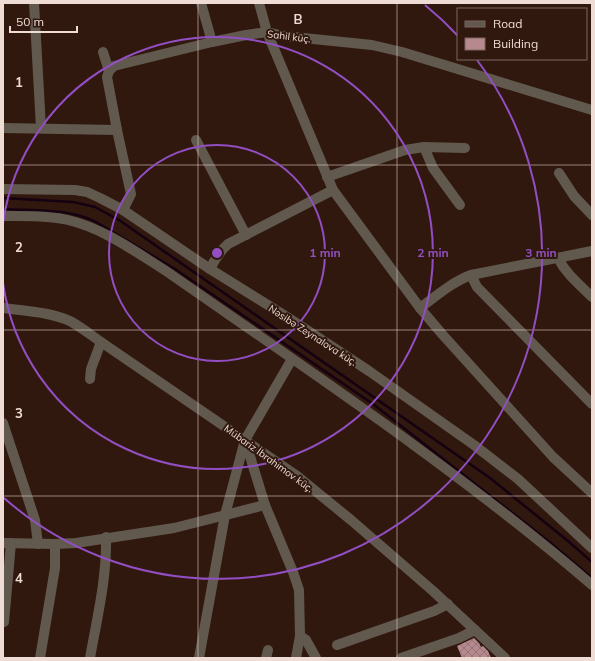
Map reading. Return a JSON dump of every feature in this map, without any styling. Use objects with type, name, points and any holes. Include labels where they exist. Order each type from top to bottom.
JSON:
[{"type":"street","points":[[34,3],[41,128]]},
{"type":"street","points":[[201,3],[212,42]]},
{"type":"street","points":[[259,3],[267,32],[333,190],[420,308],[553,457],[590,486]]},
{"type":"street","name":"Sahil küç.","points":[[109,71],[114,66],[212,42],[267,32],[284,36],[372,45],[396,50],[592,110]]},
{"type":"street","points":[[103,52],[109,71],[107,78],[131,194],[122,210]]},
{"type":"street","points":[[3,128],[118,130]]},
{"type":"street","points":[[196,140],[246,235]]},
{"type":"street","points":[[327,177],[405,150],[424,147],[465,148]]},
{"type":"street","points":[[424,147],[433,168],[460,205]]},
{"type":"street","points":[[559,173],[574,196],[592,215]]},
{"type":"street","name":"Nəsibə Zeynalova küç.","points":[[3,189],[75,190],[86,192],[122,210],[210,269],[370,371],[474,445],[518,479],[592,548]]},
{"type":"street","points":[[210,269],[221,250],[228,244],[333,190]]},
{"type":"street","points":[[3,216],[67,219],[87,226],[123,244],[166,271],[424,452],[564,561],[592,585]]},
{"type":"street","points":[[420,308],[445,290],[471,275],[592,250]]},
{"type":"street","points":[[558,258],[569,274],[592,296]]},
{"type":"street","points":[[471,275],[477,287],[592,404]]},
{"type":"street","name":"Mübariz İbrahimov küç.","points":[[3,308],[55,316],[81,327],[297,476],[357,525],[448,604],[505,658]]},
{"type":"street","points":[[90,379],[91,369],[101,342]]},
{"type":"street","points":[[199,658],[225,515],[245,440],[292,359]]},
{"type":"street","points":[[3,423],[35,520],[38,544]]},
{"type":"street","points":[[245,440],[265,505],[299,590],[300,636],[296,658]]},
{"type":"street","points":[[4,622],[7,543],[76,543],[106,537],[174,528],[265,505]]},
{"type":"street","points":[[90,658],[105,571],[106,537]]},
{"type":"street","points":[[40,658],[55,568],[55,544]]},
{"type":"street","points":[[337,645],[434,612],[448,604]]},
{"type":"street","points":[[401,658],[459,638],[475,630]]},
{"type":"street","points":[[300,636],[306,640],[316,658]]},
{"type":"building","points":[[474,638],[481,647],[483,646],[488,651],[491,658],[462,658],[457,646]]},
{"type":"waterway","points":[[3,198],[73,202],[95,207],[119,220],[490,478],[592,562]]},
{"type":"waterway","points":[[3,209],[51,211],[74,214],[96,222],[175,269],[373,404],[547,540],[592,578]]}]
